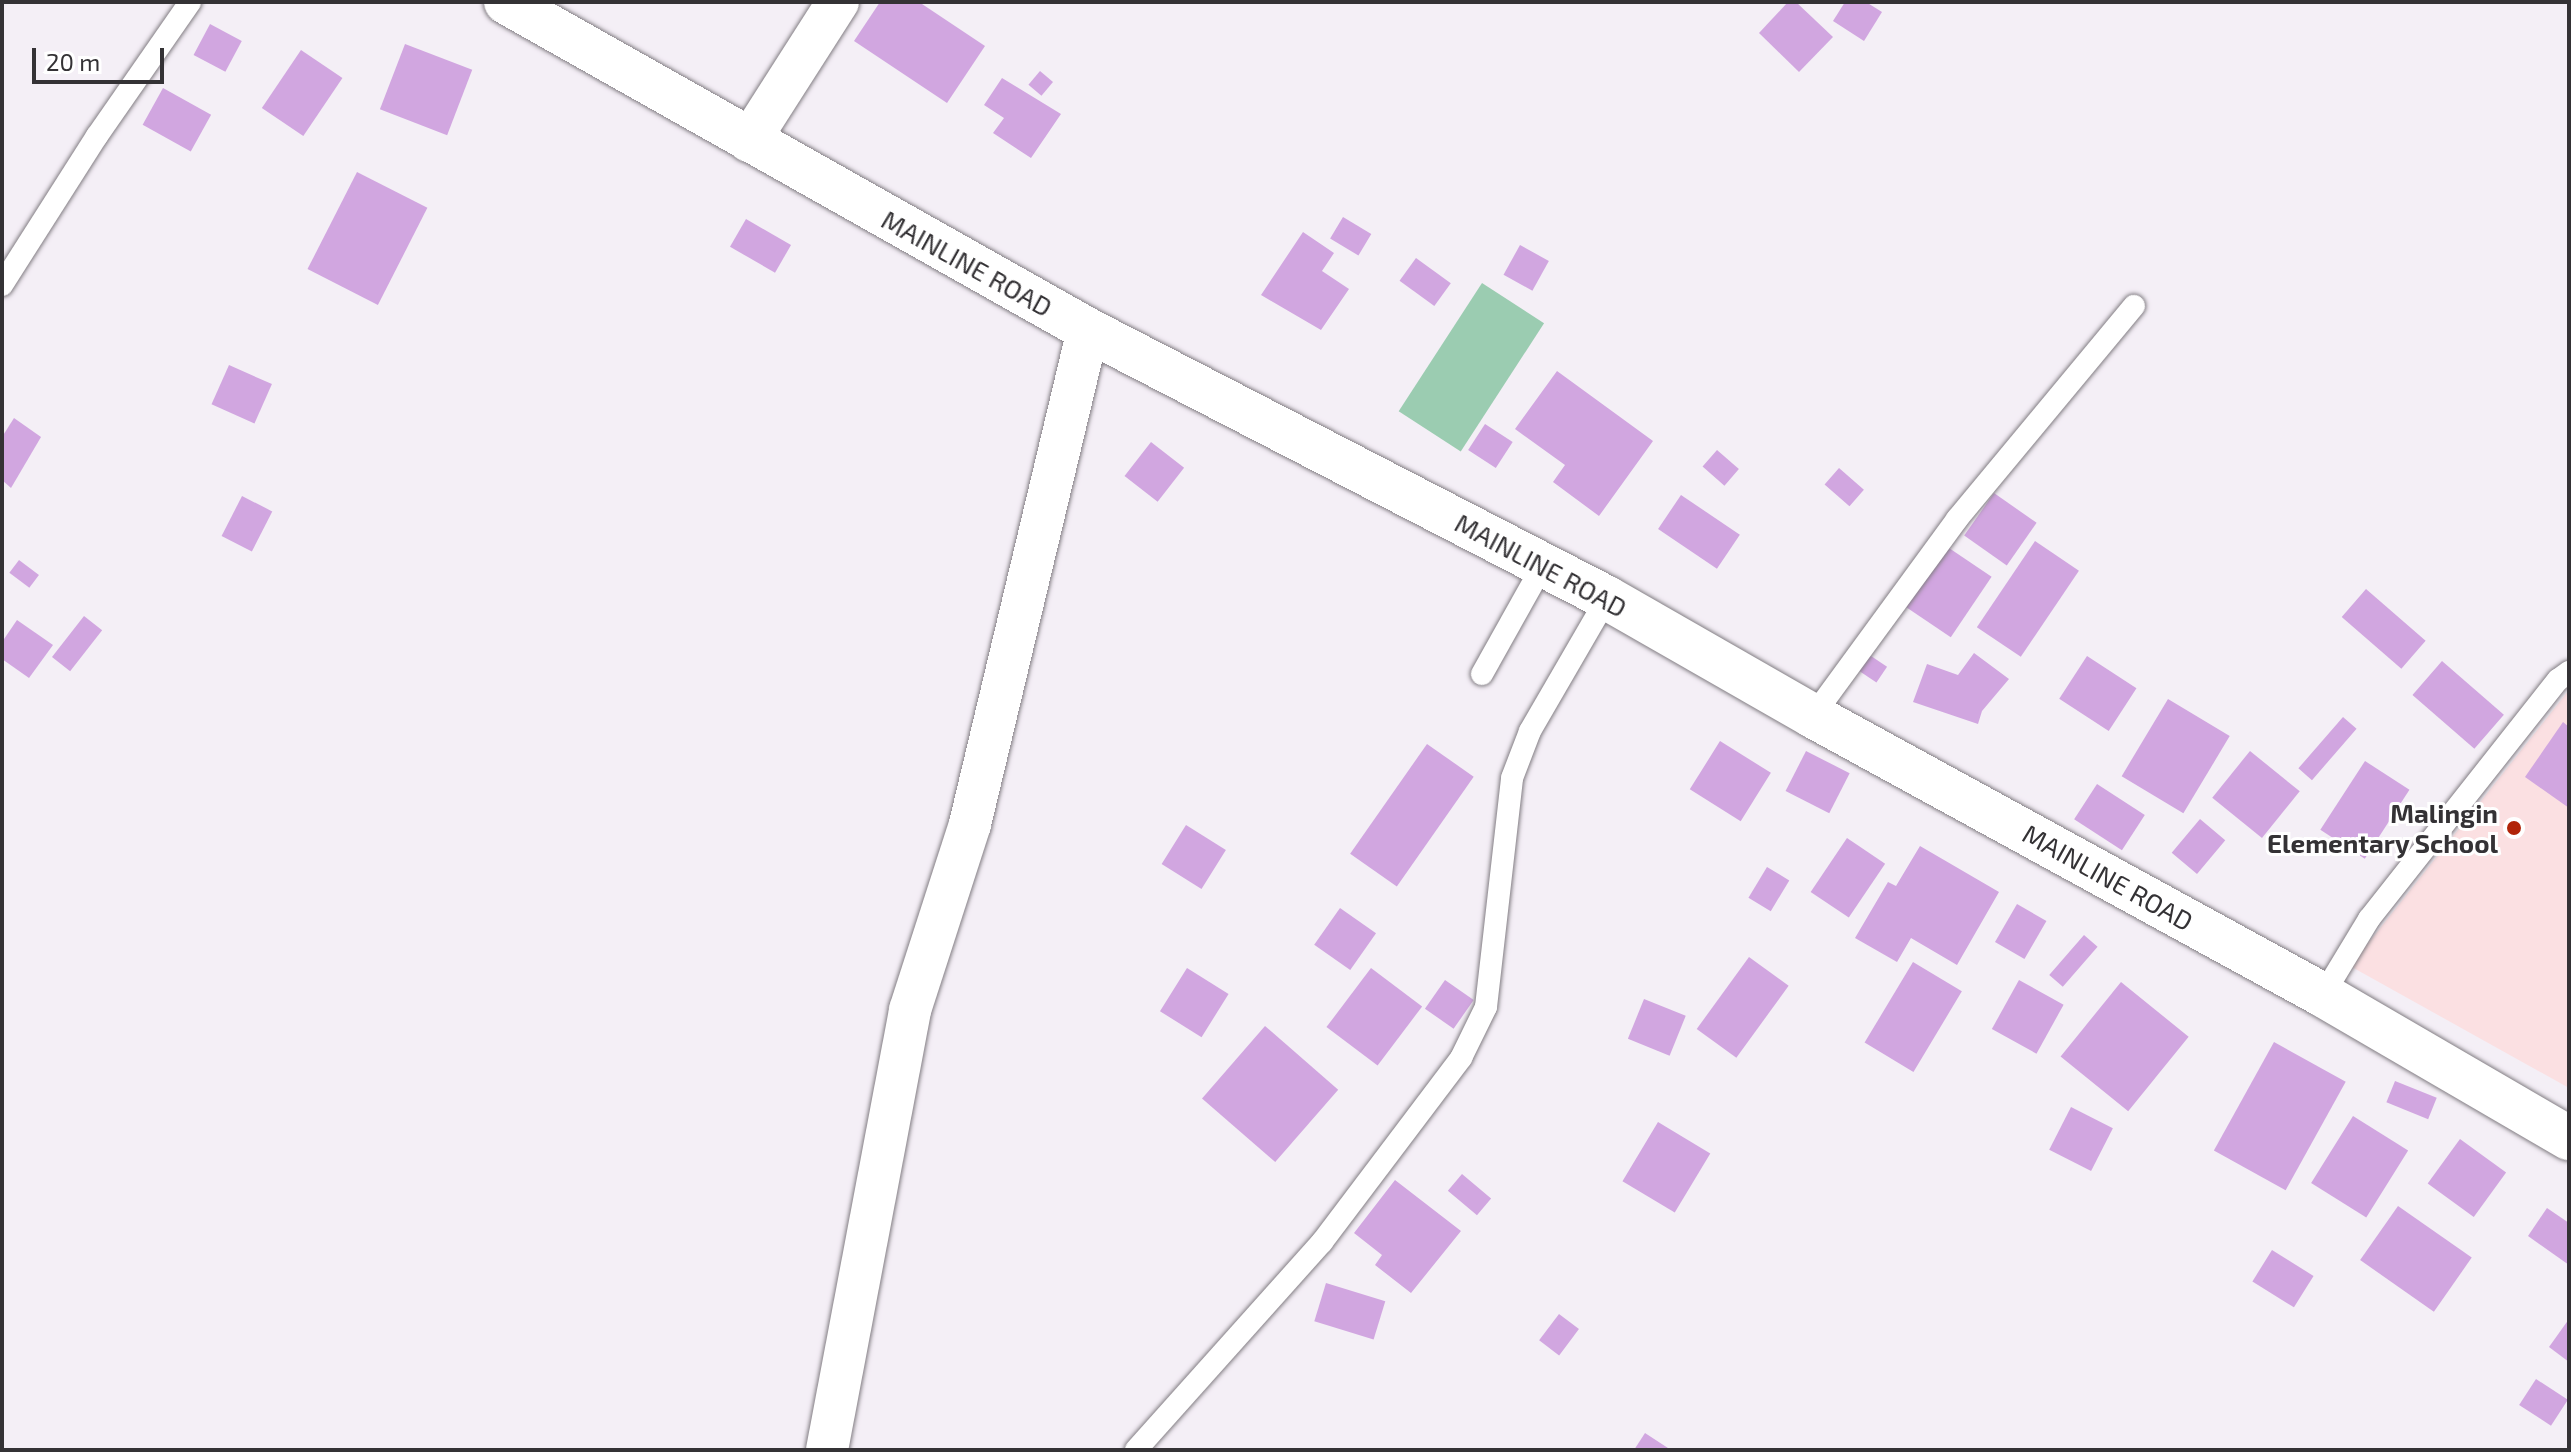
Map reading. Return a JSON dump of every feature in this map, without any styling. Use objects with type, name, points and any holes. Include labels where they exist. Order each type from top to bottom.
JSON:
[{"type":"main road","name":"MAINLINE ROAD","points":[[506,2],[1088,330],[1607,598],[1813,716],[2323,995],[2569,1138]]},
{"type":"street","points":[[749,141],[838,2]]},
{"type":"street","points":[[827,1450],[910,1010],[970,824],[1088,330]]},
{"type":"lane","points":[[2,285],[97,136],[190,2]]},
{"type":"lane","points":[[1813,716],[1957,519],[2134,306]]},
{"type":"lane","points":[[1482,674],[1543,565]]},
{"type":"lane","points":[[1136,1450],[1322,1242],[1461,1058],[1486,1007],[1512,778],[1530,731],[1607,598]]},
{"type":"lane","points":[[2323,995],[2369,919],[2558,680],[2569,672]]},
{"type":"shaded area","name":"Malingin Elementary School","points":[[2569,690],[2569,1088],[2350,966]]},
{"type":"green space","points":[[1482,283],[1544,323],[1461,452],[1399,411]]},
{"type":"building","points":[[880,2],[919,2],[985,46],[947,103],[854,41]]},
{"type":"building","points":[[1788,2],[1796,2],[1833,37],[1799,72],[1759,33]]},
{"type":"building","points":[[1845,2],[1866,2],[1882,12],[1864,41],[1833,21]]},
{"type":"building","points":[[210,24],[242,41],[225,72],[194,55]]},
{"type":"building","points":[[405,44],[472,70],[447,135],[380,109]]},
{"type":"building","points":[[301,50],[342,78],[303,136],[262,108]]},
{"type":"building","points":[[1040,71],[1053,82],[1041,96],[1028,85]]},
{"type":"building","points":[[1002,78],[1061,114],[1031,158],[993,133],[1004,118],[984,105]]},
{"type":"building","points":[[163,88],[211,115],[191,151],[143,125]]},
{"type":"building","points":[[357,172],[427,208],[378,305],[308,269]]},
{"type":"building","points":[[1343,217],[1371,234],[1358,255],[1330,238]]},
{"type":"building","points":[[746,219],[791,245],[775,273],[730,247]]},
{"type":"building","points":[[1303,232],[1334,253],[1322,271],[1349,289],[1321,330],[1261,295]]},
{"type":"building","points":[[1520,245],[1549,261],[1532,291],[1504,275]]},
{"type":"building","points":[[1416,258],[1451,283],[1434,306],[1400,281]]},
{"type":"building","points":[[229,365],[272,384],[254,423],[212,404]]},
{"type":"building","points":[[1557,371],[1653,441],[1599,516],[1553,482],[1565,465],[1515,429]]},
{"type":"building","points":[[14,418],[41,437],[11,488],[2,480],[2,437]]},
{"type":"building","points":[[1485,424],[1513,442],[1496,468],[1468,450]]},
{"type":"building","points":[[1151,442],[1184,468],[1158,502],[1125,476]]},
{"type":"building","points":[[1717,450],[1739,469],[1724,486],[1703,467]]},
{"type":"building","points":[[1839,468],[1864,490],[1849,506],[1825,485]]},
{"type":"building","points":[[1994,493],[2037,523],[2007,565],[1964,536]]},
{"type":"building","points":[[1681,495],[1740,535],[1717,569],[1658,529]]},
{"type":"building","points":[[242,496],[272,511],[252,552],[222,536]]},
{"type":"building","points":[[2035,541],[2079,571],[2021,657],[1977,627]]},
{"type":"building","points":[[1946,546],[1992,577],[1951,637],[1905,607]]},
{"type":"building","points":[[19,560],[39,575],[29,588],[9,573]]},
{"type":"building","points":[[2366,589],[2426,641],[2401,669],[2342,617]]},
{"type":"building","points":[[84,616],[102,630],[70,671],[52,657]]},
{"type":"building","points":[[17,620],[53,645],[29,678],[2,659],[2,642]]},
{"type":"building","points":[[1974,653],[2009,679],[1982,711],[1978,724],[1913,702],[1927,664],[1958,675]]},
{"type":"building","points":[[1868,654],[1887,667],[1876,683],[1857,670]]},
{"type":"building","points":[[2087,656],[2136,688],[2109,731],[2059,699]]},
{"type":"building","points":[[2442,661],[2504,715],[2474,749],[2412,695]]},
{"type":"building","points":[[2168,699],[2230,736],[2183,813],[2122,776]]},
{"type":"building","points":[[2343,717],[2357,729],[2312,780],[2298,768]]},
{"type":"building","points":[[2563,722],[2569,727],[2569,808],[2525,777]]},
{"type":"building","points":[[1720,741],[1771,773],[1741,821],[1690,789]]},
{"type":"building","points":[[1427,744],[1474,777],[1397,886],[1350,854]]},
{"type":"building","points":[[1806,751],[1850,773],[1829,813],[1786,791]]},
{"type":"building","points":[[2250,751],[2300,791],[2262,838],[2212,798]]},
{"type":"building","points":[[2365,761],[2409,790],[2365,859],[2320,830]]},
{"type":"building","points":[[2097,784],[2145,815],[2122,850],[2074,819]]},
{"type":"building","points":[[2200,819],[2225,840],[2197,874],[2172,853]]},
{"type":"building","points":[[1186,825],[1226,850],[1201,889],[1162,864]]},
{"type":"building","points":[[1847,838],[1885,864],[1849,918],[1811,892]]},
{"type":"building","points":[[1920,846],[1999,892],[1957,965],[1911,938],[1897,962],[1855,938],[1888,882],[1896,886]]},
{"type":"building","points":[[1767,867],[1789,880],[1771,911],[1748,898]]},
{"type":"building","points":[[2017,904],[2046,921],[2024,959],[1995,942]]},
{"type":"building","points":[[1340,908],[1376,933],[1350,970],[1314,945]]},
{"type":"building","points":[[2084,935],[2098,947],[2063,987],[2049,975]]},
{"type":"building","points":[[1749,957],[1789,986],[1736,1058],[1697,1029]]},
{"type":"building","points":[[1913,962],[1962,991],[1913,1072],[1865,1043]]},
{"type":"building","points":[[1187,968],[1229,994],[1202,1037],[1160,1011]]},
{"type":"building","points":[[1371,968],[1422,1007],[1378,1066],[1326,1027]]},
{"type":"building","points":[[1445,980],[1474,1000],[1454,1029],[1425,1009]]},
{"type":"building","points":[[2019,980],[2064,1005],[2036,1054],[1992,1029]]},
{"type":"building","points":[[2121,982],[2189,1037],[2128,1111],[2061,1057]]},
{"type":"building","points":[[1644,999],[1686,1016],[1670,1056],[1628,1039]]},
{"type":"building","points":[[1265,1026],[1338,1090],[1275,1162],[1202,1098]]},
{"type":"building","points":[[2274,1042],[2346,1082],[2286,1190],[2214,1150]]},
{"type":"building","points":[[2395,1081],[2437,1098],[2428,1119],[2386,1102]]},
{"type":"building","points":[[2071,1107],[2113,1128],[2091,1171],[2049,1150]]},
{"type":"building","points":[[2353,1116],[2408,1150],[2366,1217],[2311,1183]]},
{"type":"building","points":[[1658,1122],[1710,1153],[1675,1213],[1622,1181]]},
{"type":"building","points":[[2460,1139],[2506,1173],[2474,1217],[2428,1183]]},
{"type":"building","points":[[1462,1174],[1491,1198],[1477,1215],[1448,1191]]},
{"type":"building","points":[[1395,1180],[1461,1231],[1411,1293],[1375,1265],[1382,1255],[1354,1233]]},
{"type":"building","points":[[2398,1206],[2472,1258],[2434,1312],[2360,1260]]},
{"type":"building","points":[[2547,1208],[2569,1223],[2569,1265],[2528,1236]]},
{"type":"building","points":[[2272,1250],[2314,1276],[2294,1307],[2252,1281]]},
{"type":"building","points":[[1326,1283],[1385,1301],[1374,1339],[1314,1321]]},
{"type":"building","points":[[1559,1314],[1579,1329],[1559,1355],[1539,1340]]},
{"type":"building","points":[[2569,1319],[2569,1362],[2549,1347]]},
{"type":"building","points":[[2536,1379],[2568,1400],[2551,1426],[2519,1405]]},
{"type":"building","points":[[1645,1433],[1671,1450],[1634,1450]]},
{"type":"place","name":"Malingin Elementary School","points":[[2514,828]]}]
